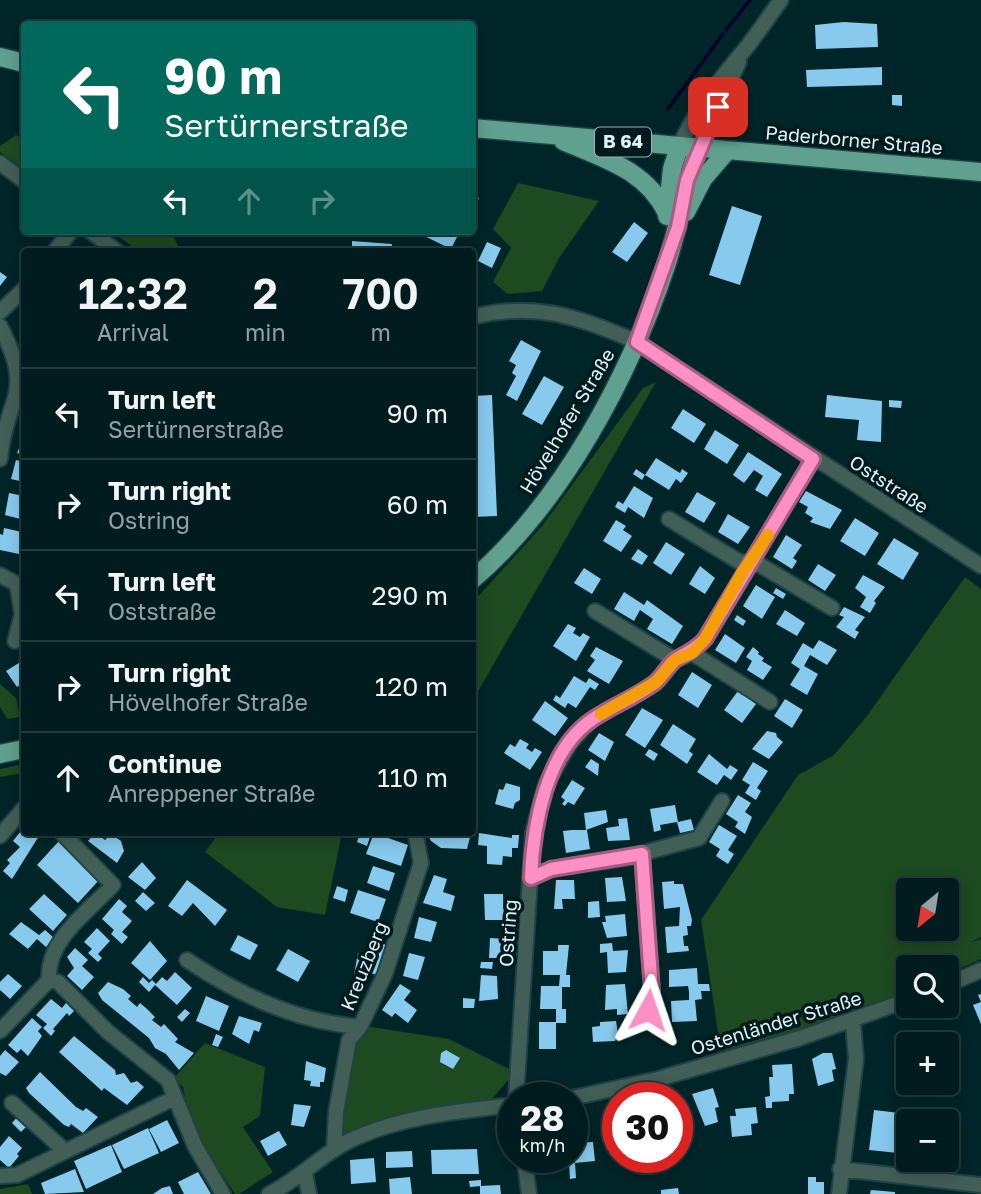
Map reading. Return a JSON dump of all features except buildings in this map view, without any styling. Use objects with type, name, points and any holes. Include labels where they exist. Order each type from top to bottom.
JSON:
[{"type":"main road","points":[[0,57],[21,62]]},
{"type":"main road","name":"Paderborner Straße","points":[[476,128],[981,172]]},
{"type":"main road","points":[[547,135],[636,174],[650,186],[667,213]]},
{"type":"main road","name":"Hövelhofer Straße","points":[[667,265],[667,213],[672,169],[678,147]]},
{"type":"main road","name":"Hövelhofer Straße","points":[[476,576],[532,518],[584,442],[617,385],[667,265],[687,180],[698,149]]},
{"type":"main road","points":[[678,227],[703,179],[727,151]]},
{"type":"main road","points":[[0,754],[21,750]]},
{"type":"street","points":[[678,147],[693,116],[716,83],[781,0]]},
{"type":"street","points":[[698,149],[746,48]]},
{"type":"street","points":[[0,163],[21,179]]},
{"type":"street","points":[[95,235],[113,248]]},
{"type":"street","points":[[0,312],[21,292]]},
{"type":"street","name":"Oststraße","points":[[476,316],[510,309],[537,310],[587,320],[637,342],[981,566]]},
{"type":"street","points":[[0,326],[11,347],[21,378]]},
{"type":"street","points":[[0,459],[21,385]]},
{"type":"street","points":[[770,702],[692,653],[705,639],[813,459]]},
{"type":"street","points":[[669,519],[738,561],[760,565],[832,608]]},
{"type":"street","points":[[0,575],[17,583],[21,608]]},
{"type":"street","points":[[595,611],[675,660]]},
{"type":"street","points":[[15,641],[21,618]]},
{"type":"street","name":"Ostring","points":[[517,1082],[533,832],[546,784],[570,743],[591,720],[656,682],[675,660],[692,653]]},
{"type":"street","points":[[531,878],[551,869],[642,854],[699,838],[722,801]]},
{"type":"street","points":[[0,836],[21,812]]},
{"type":"street","points":[[49,980],[48,966],[54,948],[113,885],[65,836]]},
{"type":"street","name":"Kreuzberg","points":[[334,1150],[335,1122],[349,1040],[360,1027],[385,974],[421,863],[416,836]]},
{"type":"street","points":[[642,854],[652,992],[648,1010]]},
{"type":"street","points":[[187,960],[225,985],[279,1010],[360,1027]]},
{"type":"street","points":[[959,980],[981,970]]},
{"type":"street","points":[[3,1021],[49,980]]},
{"type":"street","points":[[49,980],[58,982],[108,1032],[168,1080],[195,1146],[223,1194]]},
{"type":"street","name":"Ostenländer Straße","points":[[588,1094],[658,1079],[853,1022],[896,1005]]},
{"type":"street","points":[[839,1194],[840,1169],[856,1059],[853,1022]]},
{"type":"street","points":[[0,1176],[17,1175],[174,1098]]},
{"type":"street","points":[[12,1103],[65,1151]]},
{"type":"street","points":[[269,1194],[354,1138],[398,1123],[445,1113],[497,1107]]},
{"type":"street","points":[[840,1169],[981,1185]]},
{"type":"street","points":[[304,1173],[309,1194]]},
{"type":"street","points":[[526,1173],[529,1194]]},
{"type":"green space","points":[[16,135],[21,138],[21,167],[0,152],[0,146]]},
{"type":"green space","points":[[518,183],[599,201],[559,258],[542,291],[508,294],[493,282],[511,248],[493,229]]},
{"type":"green space","points":[[117,235],[173,235],[179,248],[134,248]]},
{"type":"green space","points":[[656,382],[476,695],[476,599],[542,526],[643,388]]},
{"type":"green space","points":[[965,577],[981,589],[981,937],[971,942],[981,939],[981,959],[959,969],[959,955],[896,955],[896,996],[861,1012],[719,1054],[701,920],[798,775],[834,755],[867,716]]},
{"type":"green space","points":[[0,684],[16,698],[20,717],[7,719],[0,707]]},
{"type":"green space","points":[[21,765],[21,774],[0,777],[0,769]]},
{"type":"green space","points":[[217,836],[341,836],[325,915],[277,907],[205,852]]},
{"type":"green space","points":[[365,1026],[449,1039],[515,1072],[506,1082],[497,1082],[497,1093],[492,1099],[408,1114],[338,1138],[348,1052]]},
{"type":"green space","points":[[205,1043],[265,1067],[260,1116],[243,1127],[273,1172],[239,1194],[235,1194],[190,1126],[183,1087],[174,1078]]},
{"type":"green space","points":[[28,1184],[32,1194],[0,1194],[0,1189]]},
{"type":"waterway","points":[[726,30],[750,0]]},
{"type":"waterway","points":[[668,109],[723,34]]},
{"type":"slow traffic","points":[[601,714],[656,682],[675,660],[692,653],[705,639],[742,573],[768,535]]},
{"type":"route","points":[[648,1010],[652,992],[642,854],[551,869],[531,878],[533,832],[546,784],[570,743],[591,720],[656,682],[675,660],[692,653],[705,639],[742,573],[757,553],[813,459],[637,342],[678,227],[687,180],[718,107]]}]
